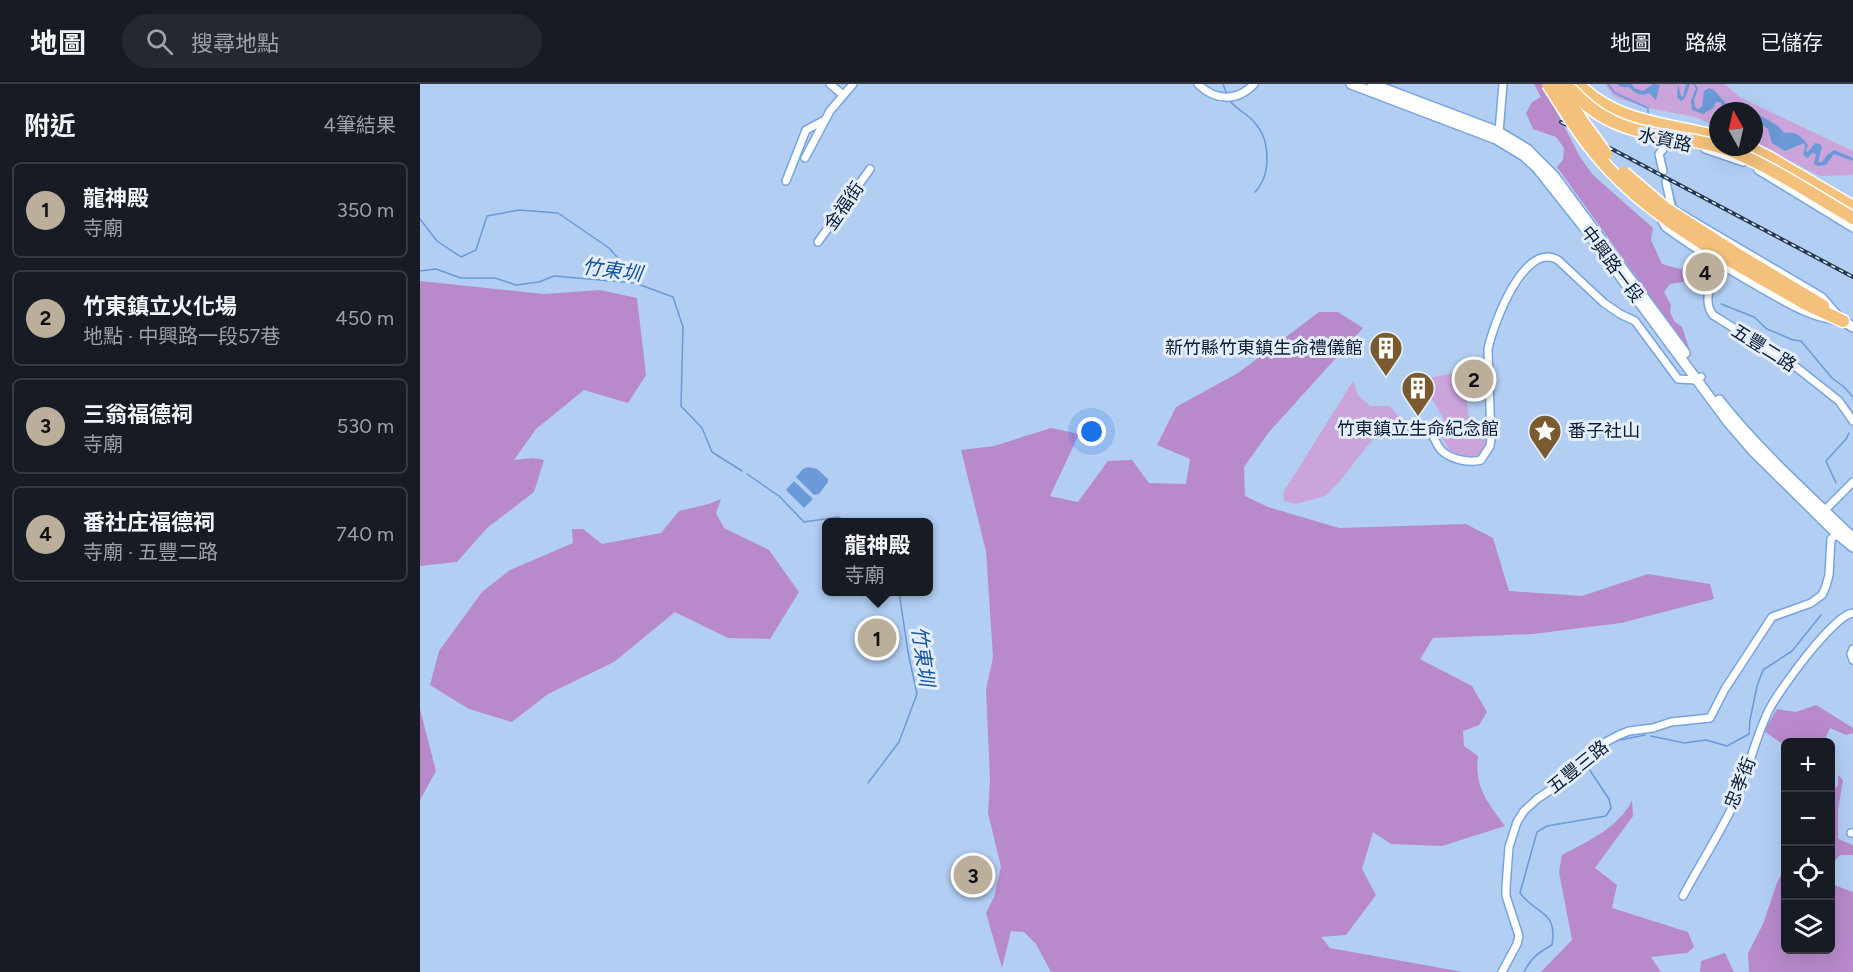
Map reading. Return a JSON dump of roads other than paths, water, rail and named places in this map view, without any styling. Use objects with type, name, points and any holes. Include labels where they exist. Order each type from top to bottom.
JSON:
[{"type":"highway","points":[[1548,84],[1591,148],[1628,188],[1659,214],[1737,259],[1810,297],[1848,324]]},
{"type":"highway","points":[[1558,84],[1598,144],[1633,181],[1665,208],[1737,259]]},
{"type":"highway","points":[[1564,84],[1582,101],[1612,122],[1730,150],[1763,166],[1853,218]]},
{"type":"highway","points":[[1576,84],[1613,111],[1709,137]]},
{"type":"highway","points":[[1763,154],[1853,207]]},
{"type":"main road","name":"中興路一段","points":[[1351,84],[1496,139],[1531,162],[1551,183],[1699,378]]},
{"type":"main road","name":"中興路一段","points":[[1372,84],[1499,132],[1527,150],[1554,176],[1671,333],[1728,422],[1753,451],[1822,513]]},
{"type":"main road","points":[[1822,513],[1837,534],[1853,547]]},
{"type":"main road","points":[[1822,513],[1853,538]]},
{"type":"street","points":[[831,84],[842,94]]},
{"type":"street","points":[[805,158],[825,120],[842,94],[853,84]]},
{"type":"street","points":[[1198,84],[1211,95],[1226,97],[1242,92],[1254,84]]},
{"type":"street","points":[[1499,132],[1503,84]]},
{"type":"street","name":"水資路","points":[[1564,84],[1579,105],[1600,121],[1619,130],[1665,144],[1704,149],[1740,160],[1764,172],[1853,228]]},
{"type":"street","name":"水資路","points":[[1576,84],[1586,98],[1612,116],[1637,124],[1709,137]]},
{"type":"street","points":[[786,181],[806,130],[825,120]]},
{"type":"street","points":[[1663,171],[1659,154],[1665,144],[1669,129]]},
{"type":"street","name":"水資路","points":[[1754,156],[1787,173],[1809,201]]},
{"type":"street","name":"金福街","points":[[818,242],[870,169]]},
{"type":"street","points":[[1666,182],[1672,210],[1822,297],[1848,324]]},
{"type":"street","points":[[1672,210],[1664,218],[1663,225],[1720,264],[1802,312],[1848,324]]},
{"type":"street","points":[[1430,429],[1441,451],[1451,456],[1473,462],[1481,460],[1486,453],[1491,439],[1488,367],[1490,339],[1506,298],[1530,264],[1544,256],[1552,256],[1558,260],[1604,303],[1635,321],[1678,379],[1699,378]]},
{"type":"street","name":"五豐二路","points":[[1720,264],[1710,286],[1707,303],[1713,315],[1796,367],[1839,401],[1853,421]]},
{"type":"street","points":[[1822,513],[1853,482]]},
{"type":"street","name":"五豐三路","points":[[1502,972],[1519,936],[1506,896],[1506,887],[1509,847],[1517,822],[1524,811],[1537,799],[1578,771],[1602,744],[1619,735],[1671,722],[1710,718],[1725,688],[1772,617],[1811,603],[1822,595],[1828,575],[1831,539],[1837,534]]},
{"type":"street","name":"忠孝街","points":[[1683,896],[1738,795],[1769,710],[1796,670],[1821,639],[1840,619],[1848,613],[1853,613]]},
{"type":"street","points":[[1853,649],[1851,654],[1853,660]]},
{"type":"water","points":[[1617,84],[1632,84],[1634,88],[1643,91],[1653,84],[1660,85],[1656,100],[1649,93],[1636,93],[1629,87],[1621,87]]},
{"type":"water","points":[[1678,84],[1683,97],[1686,84],[1690,84],[1685,98],[1681,101],[1677,97]]},
{"type":"water","points":[[1690,84],[1695,84],[1698,88],[1694,100],[1695,107],[1698,109],[1702,107],[1704,91],[1709,88],[1714,90],[1725,102],[1709,102],[1709,110],[1703,114],[1692,110],[1691,100],[1696,89]]},
{"type":"water","points":[[1763,117],[1778,126],[1784,133],[1792,133],[1800,137],[1808,145],[1806,151],[1808,152],[1815,143],[1820,144],[1822,147],[1818,162],[1822,162],[1834,150],[1853,158],[1853,161],[1834,154],[1826,165],[1818,166],[1814,164],[1816,154],[1813,153],[1807,158],[1803,154],[1804,143],[1785,151],[1772,143],[1768,129],[1763,125]]},
{"type":"water","points":[[808,467],[817,469],[828,479],[819,494],[814,495],[796,477]]},
{"type":"water","points":[[794,481],[813,499],[804,508],[786,490]]},
{"type":"waterway","points":[[1223,84],[1226,92]]},
{"type":"waterway","points":[[1608,84],[1615,93],[1648,108],[1648,115]]},
{"type":"waterway","points":[[1230,101],[1252,120],[1264,139],[1266,167],[1264,177],[1255,192]]},
{"type":"waterway","points":[[1653,141],[1659,149]]},
{"type":"waterway","points":[[1662,153],[1667,172]]},
{"type":"waterway","points":[[1670,184],[1677,208]]},
{"type":"waterway","points":[[420,219],[437,241],[461,257],[476,250],[487,216],[519,210],[558,213],[609,248],[634,276]]},
{"type":"waterway","name":"竹東圳","points":[[420,271],[436,269],[461,278],[495,278],[516,285],[539,282],[554,276],[635,283],[673,297],[683,327],[681,406],[702,428],[712,452],[742,471]]},
{"type":"waterway","points":[[1721,304],[1754,317],[1767,329],[1801,341],[1832,378],[1853,397]]},
{"type":"waterway","points":[[1836,483],[1826,461],[1849,433]]},
{"type":"waterway","name":"竹東圳","points":[[747,474],[779,496],[804,522],[822,519]]},
{"type":"waterway","name":"竹東圳","points":[[831,518],[840,518]]},
{"type":"waterway","name":"竹東圳","points":[[868,783],[899,742],[917,694],[900,596]]},
{"type":"waterway","points":[[1651,736],[1684,743],[1706,740],[1727,746],[1749,734],[1757,686],[1763,670],[1792,651],[1821,615]]},
{"type":"waterway","points":[[1615,741],[1645,735]]},
{"type":"waterway","points":[[1524,972],[1536,956],[1552,945],[1552,925],[1549,919],[1520,893],[1537,832],[1547,826],[1606,816],[1611,808],[1609,799],[1589,769],[1602,750]]},
{"type":"railway","points":[[1561,122],[1853,277]]},
{"type":"place","name":"番社庄福德祠","points":[[1705,272]]},
{"type":"place","name":"新竹縣竹東鎮生命禮儀館","points":[[1386,377]]},
{"type":"place","name":"竹東鎮立火化場","points":[[1474,379]]},
{"type":"place","name":"竹東鎮立生命紀念館","points":[[1418,417]]},
{"type":"place","name":"番子社山","points":[[1545,460]]},
{"type":"place","name":"龍神殿","points":[[877,638]]},
{"type":"place","name":"三翁福德祠","points":[[973,875]]}]
